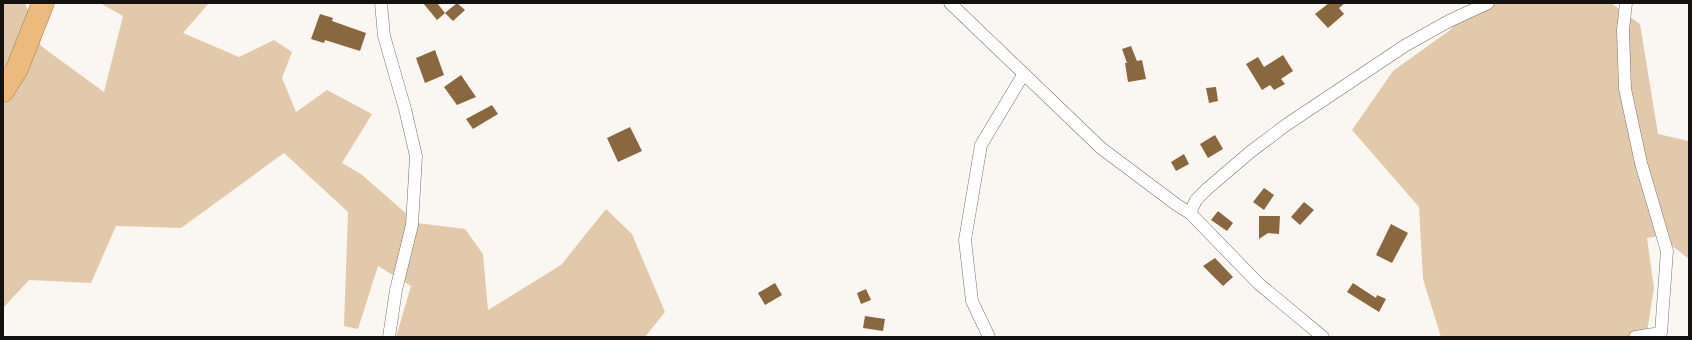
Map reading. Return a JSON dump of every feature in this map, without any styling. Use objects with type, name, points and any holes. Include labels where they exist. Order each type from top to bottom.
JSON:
[{"type":"highway","points":[[3,91],[17,69],[43,3]]},
{"type":"street","points":[[381,3],[384,36],[405,109],[416,156],[412,225],[396,290],[389,337]]},
{"type":"street","points":[[950,3],[1023,75],[1101,148],[1190,213],[1259,284],[1323,337]]},
{"type":"street","points":[[1190,213],[1196,200],[1207,189],[1249,153],[1286,125],[1406,45],[1449,21],[1488,3]]},
{"type":"street","points":[[1626,3],[1623,30],[1625,89],[1641,162],[1666,251],[1661,333],[1636,337]]},
{"type":"street","points":[[989,337],[972,301],[965,240],[981,145],[1023,75]]},
{"type":"shaded area","points":[[3,3],[25,3],[41,46],[104,92],[123,16],[100,3],[209,3],[183,33],[239,57],[274,40],[292,52],[282,78],[296,112],[327,90],[372,114],[342,163],[361,174],[417,223],[465,229],[483,254],[488,310],[561,265],[606,209],[632,234],[665,312],[645,337],[396,337],[411,286],[378,266],[358,329],[344,326],[348,212],[284,153],[181,228],[116,226],[91,283],[29,280],[3,308],[3,104],[22,69],[3,66]]},
{"type":"shaded area","points":[[1473,3],[1611,3],[1640,24],[1658,134],[1689,141],[1689,259],[1660,236],[1647,238],[1654,288],[1647,332],[1641,337],[1441,337],[1423,279],[1419,207],[1352,130],[1393,71],[1450,30]]},
{"type":"building","points":[[423,3],[437,3],[445,13],[437,20]]},
{"type":"building","points":[[457,3],[465,10],[453,21],[445,13]]},
{"type":"building","points":[[1329,3],[1345,3],[1339,8],[1344,14],[1328,28],[1315,14]]},
{"type":"building","points":[[320,14],[333,18],[332,21],[366,33],[360,51],[325,40],[324,43],[311,39]]},
{"type":"building","points":[[1131,46],[1137,61],[1142,60],[1146,79],[1128,82],[1125,63],[1127,63],[1122,49]]},
{"type":"building","points":[[435,50],[444,75],[425,83],[416,58]]},
{"type":"building","points":[[1283,55],[1293,71],[1281,79],[1285,84],[1274,90],[1270,85],[1262,90],[1246,64],[1258,57],[1264,67]]},
{"type":"building","points":[[461,75],[476,97],[457,105],[444,87]]},
{"type":"building","points":[[1216,87],[1218,101],[1209,103],[1206,88]]},
{"type":"building","points":[[492,105],[498,114],[473,129],[466,119]]},
{"type":"building","points":[[630,127],[642,151],[618,162],[607,138]]},
{"type":"building","points":[[1215,135],[1223,149],[1208,158],[1200,144]]},
{"type":"building","points":[[1184,154],[1189,164],[1176,171],[1171,162]]},
{"type":"building","points":[[1264,188],[1274,195],[1264,210],[1253,202]]},
{"type":"building","points":[[1304,202],[1314,210],[1300,225],[1291,217]]},
{"type":"building","points":[[1218,211],[1233,223],[1227,231],[1211,220]]},
{"type":"building","points":[[1259,216],[1280,216],[1279,234],[1268,233],[1259,239]]},
{"type":"building","points":[[1391,224],[1408,233],[1392,263],[1376,255]]},
{"type":"building","points":[[1215,258],[1233,277],[1223,286],[1203,266]]},
{"type":"building","points":[[775,283],[782,295],[765,305],[758,293]]},
{"type":"building","points":[[1353,283],[1376,298],[1377,295],[1386,299],[1379,312],[1347,292]]},
{"type":"building","points":[[866,289],[871,300],[861,304],[857,293]]},
{"type":"building","points":[[865,316],[885,319],[883,331],[863,328]]}]
